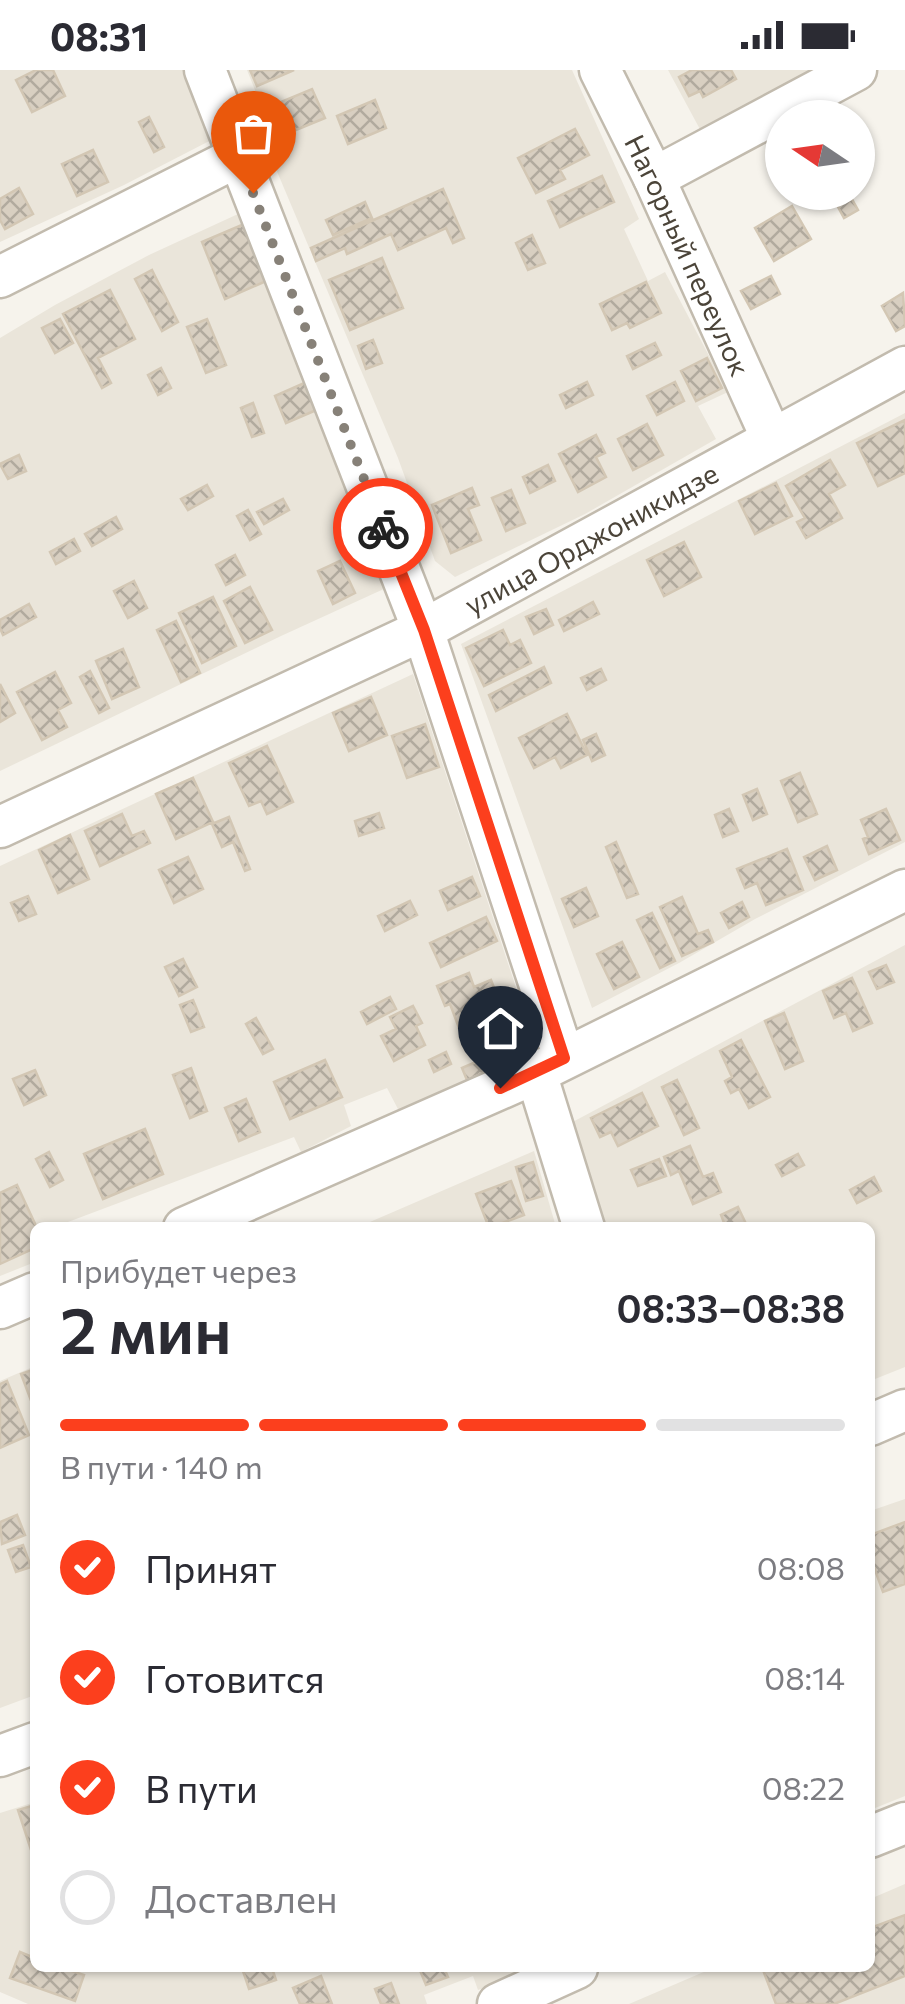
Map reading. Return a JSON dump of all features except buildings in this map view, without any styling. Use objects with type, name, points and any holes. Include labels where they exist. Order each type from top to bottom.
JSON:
[{"type":"street","points":[[205,70],[424,630],[550,1065],[583,1222]]},
{"type":"street","name":"Нагорный переулок","points":[[600,70],[654,178],[772,440]]},
{"type":"street","points":[[654,178],[856,70]]},
{"type":"street","points":[[0,277],[239,156]]},
{"type":"street","name":"улица Орджоникидзе","points":[[0,827],[424,630],[905,367]]},
{"type":"street","points":[[197,1222],[550,1065],[905,890]]},
{"type":"street","points":[[0,1308],[30,1295]]},
{"type":"street","points":[[875,1422],[905,1410]]},
{"type":"street","points":[[0,1756],[30,1745]]},
{"type":"street","points":[[875,1836],[905,1824]]},
{"type":"street","points":[[498,2004],[568,1972]]},
{"type":"shaded area","points":[[0,70],[195,70],[219,136],[0,242]]},
{"type":"shaded area","points":[[247,70],[572,70],[639,219],[624,229],[648,281],[665,272],[728,392],[698,406],[716,439],[585,514],[455,577],[435,561],[398,458],[251,110],[261,105]]},
{"type":"shaded area","points":[[668,70],[814,70],[702,133]]},
{"type":"shaded area","points":[[251,208],[386,588],[0,771],[0,338],[149,255]]},
{"type":"shaded area","points":[[905,413],[905,842],[592,1008],[461,644]]},
{"type":"shaded area","points":[[413,674],[522,1006],[506,1015],[521,1058],[399,1111],[387,1088],[344,1105],[351,1126],[301,1152],[294,1137],[68,1222],[30,1222],[30,1264],[0,1276],[0,866]]},
{"type":"shaded area","points":[[905,945],[905,1367],[875,1379],[875,1222],[604,1222],[567,1125]]},
{"type":"shaded area","points":[[534,1151],[555,1222],[370,1222]]},
{"type":"shaded area","points":[[30,1368],[30,1697],[0,1708],[0,1381]]},
{"type":"shaded area","points":[[905,1499],[905,1796],[875,1808],[875,1509]]},
{"type":"shaded area","points":[[30,1804],[30,1972],[526,1972],[478,1990],[473,1976],[424,1995],[427,2004],[28,2004],[0,1992],[0,1813]]},
{"type":"shaded area","points":[[905,1884],[905,2004],[629,2004],[704,1972],[875,1972],[875,1897]]},
{"type":"way so far","points":[[253,193],[383,528]]},
{"type":"route","points":[[383,528],[424,630],[564,1058],[500,1088]]}]
